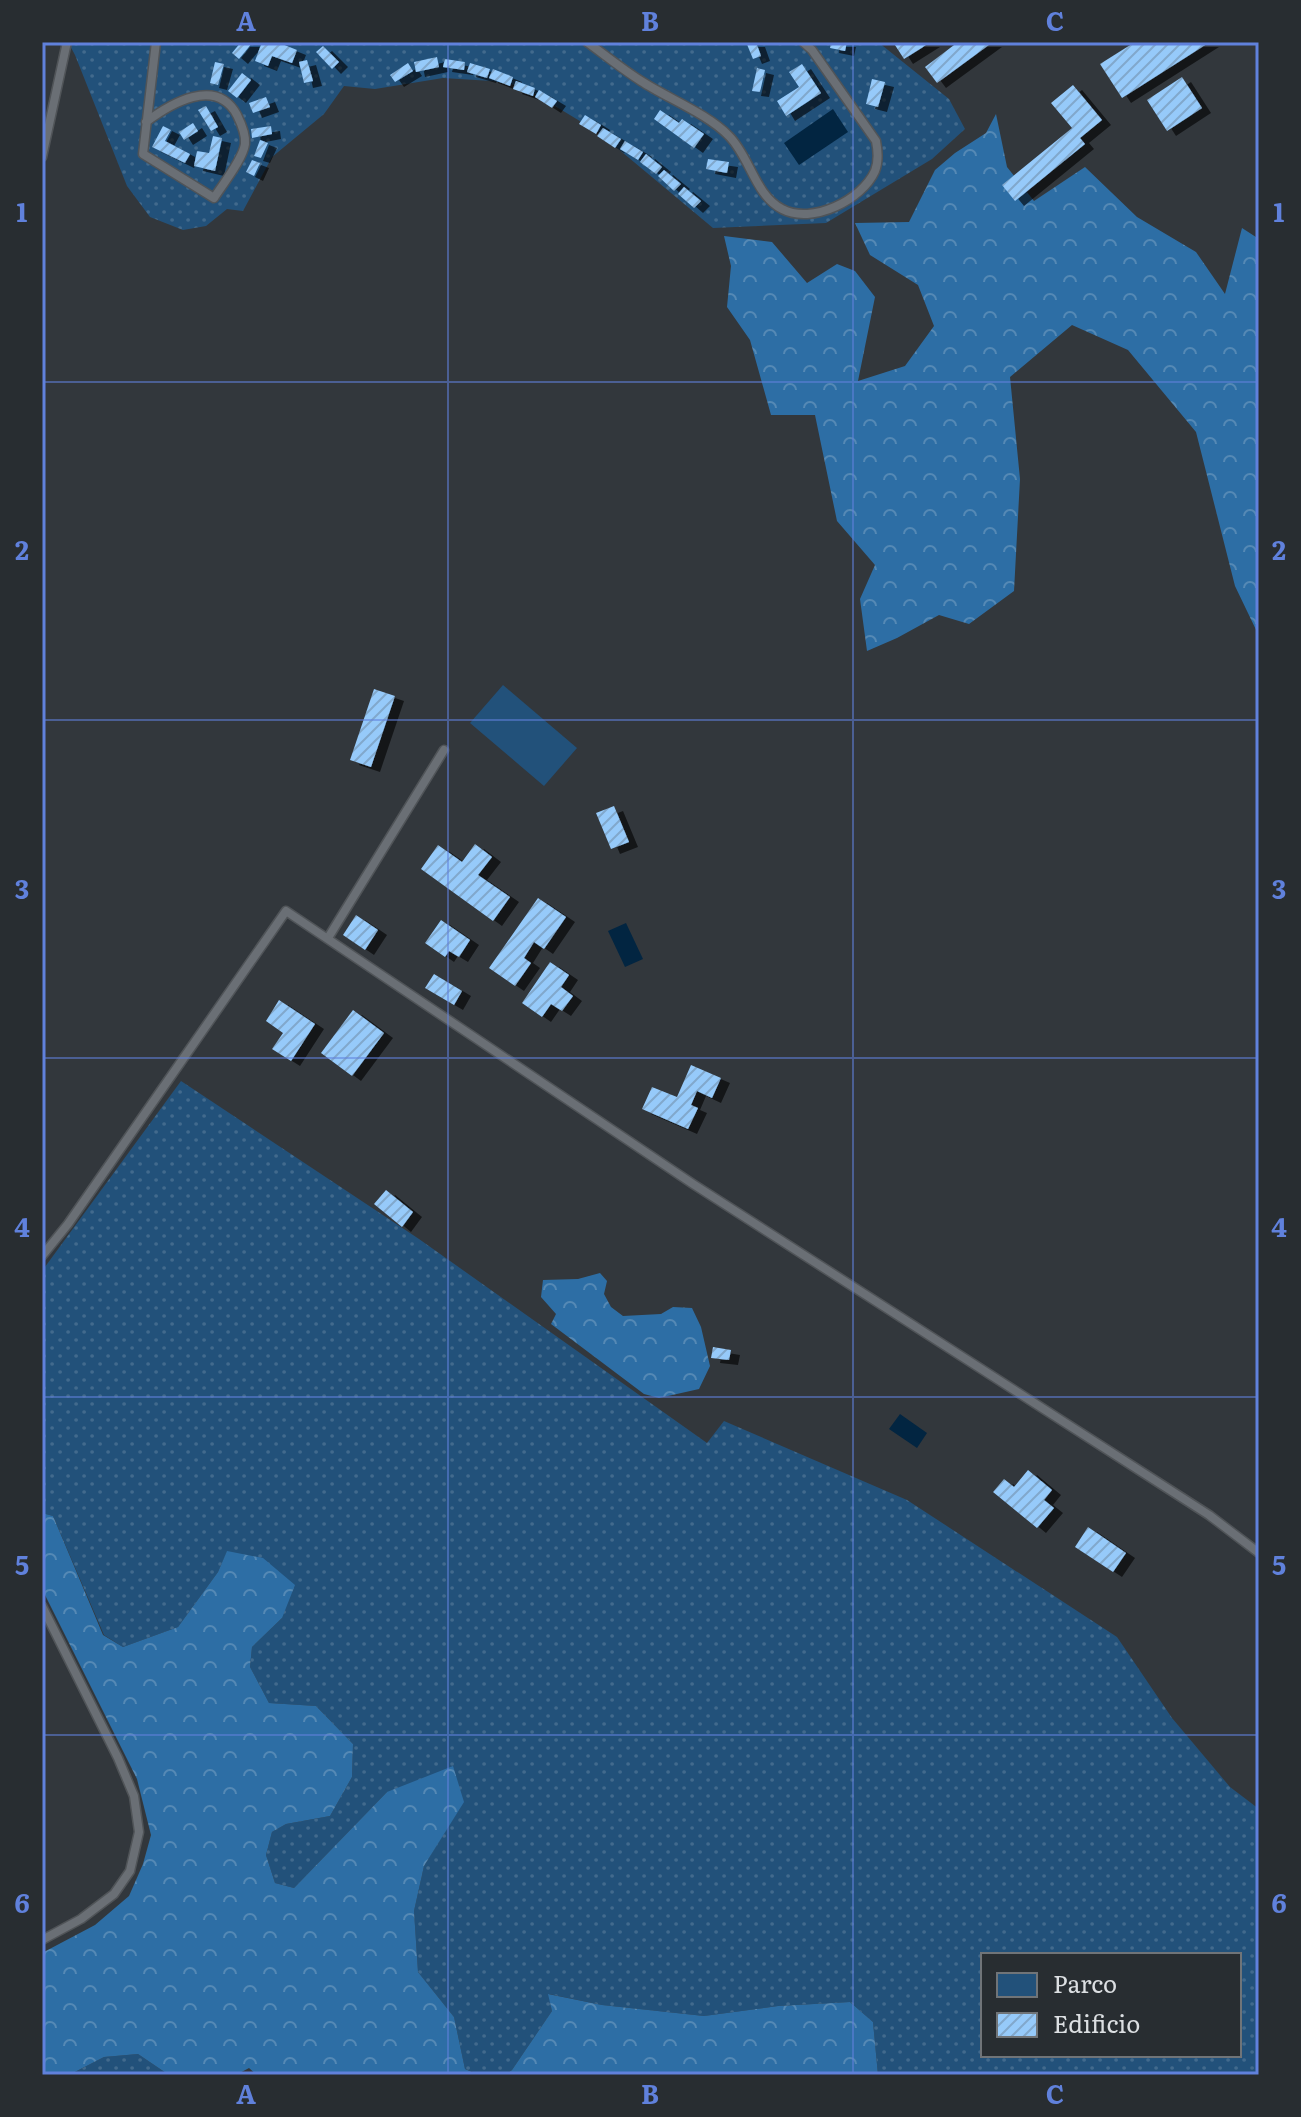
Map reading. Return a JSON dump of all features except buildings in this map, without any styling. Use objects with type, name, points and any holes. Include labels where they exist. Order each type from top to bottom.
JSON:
[{"type":"lane","points":[[42,157],[67,42]]},
{"type":"lane","points":[[146,122],[173,103],[193,97],[214,97],[230,105],[242,127],[245,145],[214,198],[143,154],[146,122],[156,42]]},
{"type":"lane","points":[[587,42],[641,82],[727,134],[768,199],[797,215],[825,211],[847,200],[866,184],[874,172],[878,151],[876,141],[812,50],[803,42]]},
{"type":"lane","points":[[328,938],[444,750]]},
{"type":"lane","points":[[42,1256],[68,1224],[286,911],[693,1184],[1195,1507],[1259,1553]]},
{"type":"lane","points":[[42,1606],[118,1758],[134,1796],[139,1832],[130,1871],[114,1894],[81,1919],[42,1940]]},
{"type":"green space","points":[[68,42],[878,42],[949,99],[965,129],[932,159],[826,223],[713,228],[598,132],[522,86],[443,78],[375,89],[344,86],[324,114],[272,157],[243,211],[227,209],[206,226],[183,230],[150,217],[127,186]]},
{"type":"green space","points":[[996,114],[1007,167],[1034,201],[1085,167],[1137,217],[1196,252],[1225,294],[1242,228],[1259,239],[1259,636],[1235,586],[1196,432],[1128,350],[1072,325],[1010,377],[1020,479],[1014,591],[969,624],[939,615],[867,651],[860,599],[875,565],[837,521],[815,415],[771,415],[750,340],[727,307],[731,266],[724,236],[772,242],[807,283],[837,264],[855,271],[875,297],[858,381],[905,366],[934,326],[918,285],[870,255],[855,223],[909,222],[935,170],[986,133]]},
{"type":"green space","points":[[503,685],[577,748],[544,786],[470,723]]},
{"type":"green space","points":[[181,1081],[419,1239],[707,1443],[724,1421],[907,1500],[1117,1637],[1172,1718],[1230,1787],[1259,1809],[1259,2075],[878,2075],[873,2022],[850,2002],[778,2006],[704,2016],[602,2005],[549,1994],[552,2011],[512,2070],[495,2076],[465,2069],[454,2017],[418,1972],[414,1911],[424,1866],[463,1802],[387,1792],[294,1888],[275,1883],[266,1855],[272,1832],[286,1824],[330,1816],[352,1777],[353,1744],[316,1706],[269,1703],[250,1667],[252,1647],[282,1618],[227,1552],[218,1572],[178,1627],[123,1647],[104,1635],[53,1516],[42,1513],[42,1271]]},
{"type":"green space","points":[[600,1273],[607,1281],[604,1294],[611,1307],[623,1316],[661,1314],[673,1307],[692,1308],[701,1327],[710,1366],[699,1389],[659,1398],[644,1394],[551,1324],[556,1314],[541,1297],[543,1280],[578,1279]]},
{"type":"green space","points":[[42,1513],[53,1516],[103,1635],[123,1647],[178,1627],[218,1572],[227,1551],[263,1558],[295,1585],[282,1618],[252,1647],[250,1667],[269,1703],[316,1706],[353,1744],[352,1777],[330,1816],[286,1824],[272,1832],[266,1855],[275,1883],[294,1888],[387,1792],[453,1766],[464,1802],[424,1866],[414,1911],[418,1972],[454,2017],[465,2069],[479,2075],[257,2075],[249,2068],[236,2075],[169,2075],[138,2054],[104,2057],[69,2075],[42,2075],[42,1953],[95,1925],[129,1896],[151,1835],[137,1779],[42,1589]]},
{"type":"green space","points":[[548,1994],[602,2005],[704,2016],[778,2006],[850,2002],[873,2022],[878,2075],[505,2075],[512,2070],[552,2011]]},
{"type":"green space","points":[[138,2054],[169,2075],[69,2075],[104,2057]]},
{"type":"shaded area","points":[[833,109],[848,132],[799,165],[784,143]]},
{"type":"shaded area","points":[[626,923],[643,959],[625,967],[608,931]]},
{"type":"shaded area","points":[[900,1414],[927,1433],[917,1448],[889,1429]]}]
